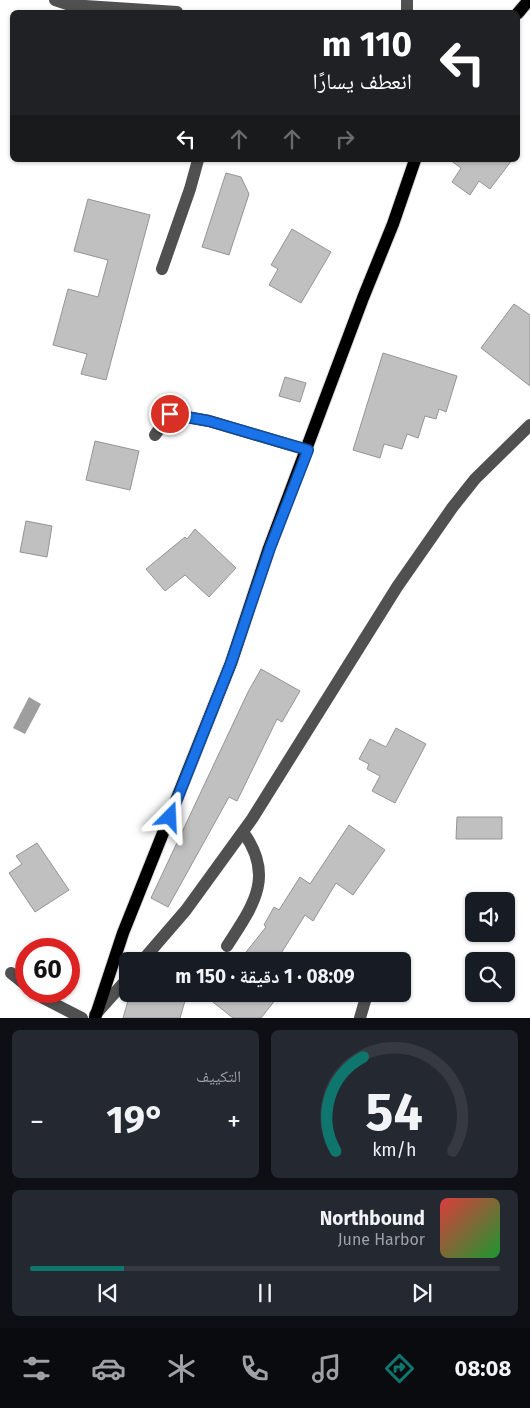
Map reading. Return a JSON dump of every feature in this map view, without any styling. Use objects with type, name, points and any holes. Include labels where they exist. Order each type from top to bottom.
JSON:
[{"type":"main road","points":[[520,11],[529,0]]},
{"type":"main road","points":[[95,1017],[126,925],[231,663],[270,548],[363,298],[393,224],[414,162]]},
{"type":"street","points":[[55,0],[70,4],[150,10]]},
{"type":"street","points":[[162,269],[190,190],[197,162]]},
{"type":"street","points":[[155,435],[170,414],[218,423],[308,450]]},
{"type":"street","points":[[150,952],[186,910],[243,832],[397,587],[452,508],[475,479],[530,425]]},
{"type":"street","points":[[227,946],[254,904],[259,891],[252,844],[243,832]]},
{"type":"street","points":[[11,973],[15,976]]},
{"type":"street","points":[[95,1017],[119,989]]},
{"type":"street","points":[[360,1018],[365,1002]]},
{"type":"street","points":[[53,1003],[82,1018]]},
{"type":"shaded area","points":[[29,697],[41,704],[25,734],[13,728]]},
{"type":"building","points":[[453,162],[510,162],[490,189],[479,181],[470,195],[452,182],[461,168]]},
{"type":"building","points":[[226,173],[241,177],[249,194],[229,255],[202,247]]},
{"type":"building","points":[[88,199],[150,215],[106,380],[81,374],[87,354],[53,345],[68,289],[98,297],[108,260],[74,251]]},
{"type":"building","points":[[292,229],[331,252],[301,303],[269,285],[278,269],[271,265]]},
{"type":"building","points":[[514,304],[530,315],[530,386],[481,348]]},
{"type":"building","points":[[383,353],[457,376],[446,412],[439,409],[436,419],[425,416],[418,438],[407,434],[402,449],[384,444],[380,458],[353,450]]},
{"type":"building","points":[[285,377],[306,383],[300,402],[279,396]]},
{"type":"building","points":[[95,441],[139,451],[130,490],[86,480]]},
{"type":"building","points":[[26,521],[52,526],[47,557],[20,552]]},
{"type":"building","points":[[195,529],[236,568],[209,597],[185,575],[165,591],[146,569],[185,537],[187,539]]},
{"type":"building","points":[[261,669],[300,691],[282,722],[277,719],[237,801],[229,797],[168,907],[151,898],[248,692]]},
{"type":"building","points":[[396,728],[426,744],[395,803],[372,791],[380,776],[367,769],[369,764],[359,759],[370,739],[386,747]]},
{"type":"building","points":[[457,817],[502,817],[502,839],[456,839]]},
{"type":"building","points":[[349,825],[385,850],[353,895],[336,883],[313,921],[305,915],[282,952],[246,952],[266,927],[264,925],[274,907],[279,910],[300,877],[310,884]]},
{"type":"building","points":[[37,843],[69,890],[35,912],[9,873],[22,864],[16,856]]},
{"type":"building","points":[[128,1002],[185,1002],[180,1018],[123,1018]]},
{"type":"building","points":[[213,1002],[274,1002],[261,1018],[233,1018]]},
{"type":"route","points":[[170,414],[209,421],[308,450],[270,548],[231,663],[170,817]]}]
